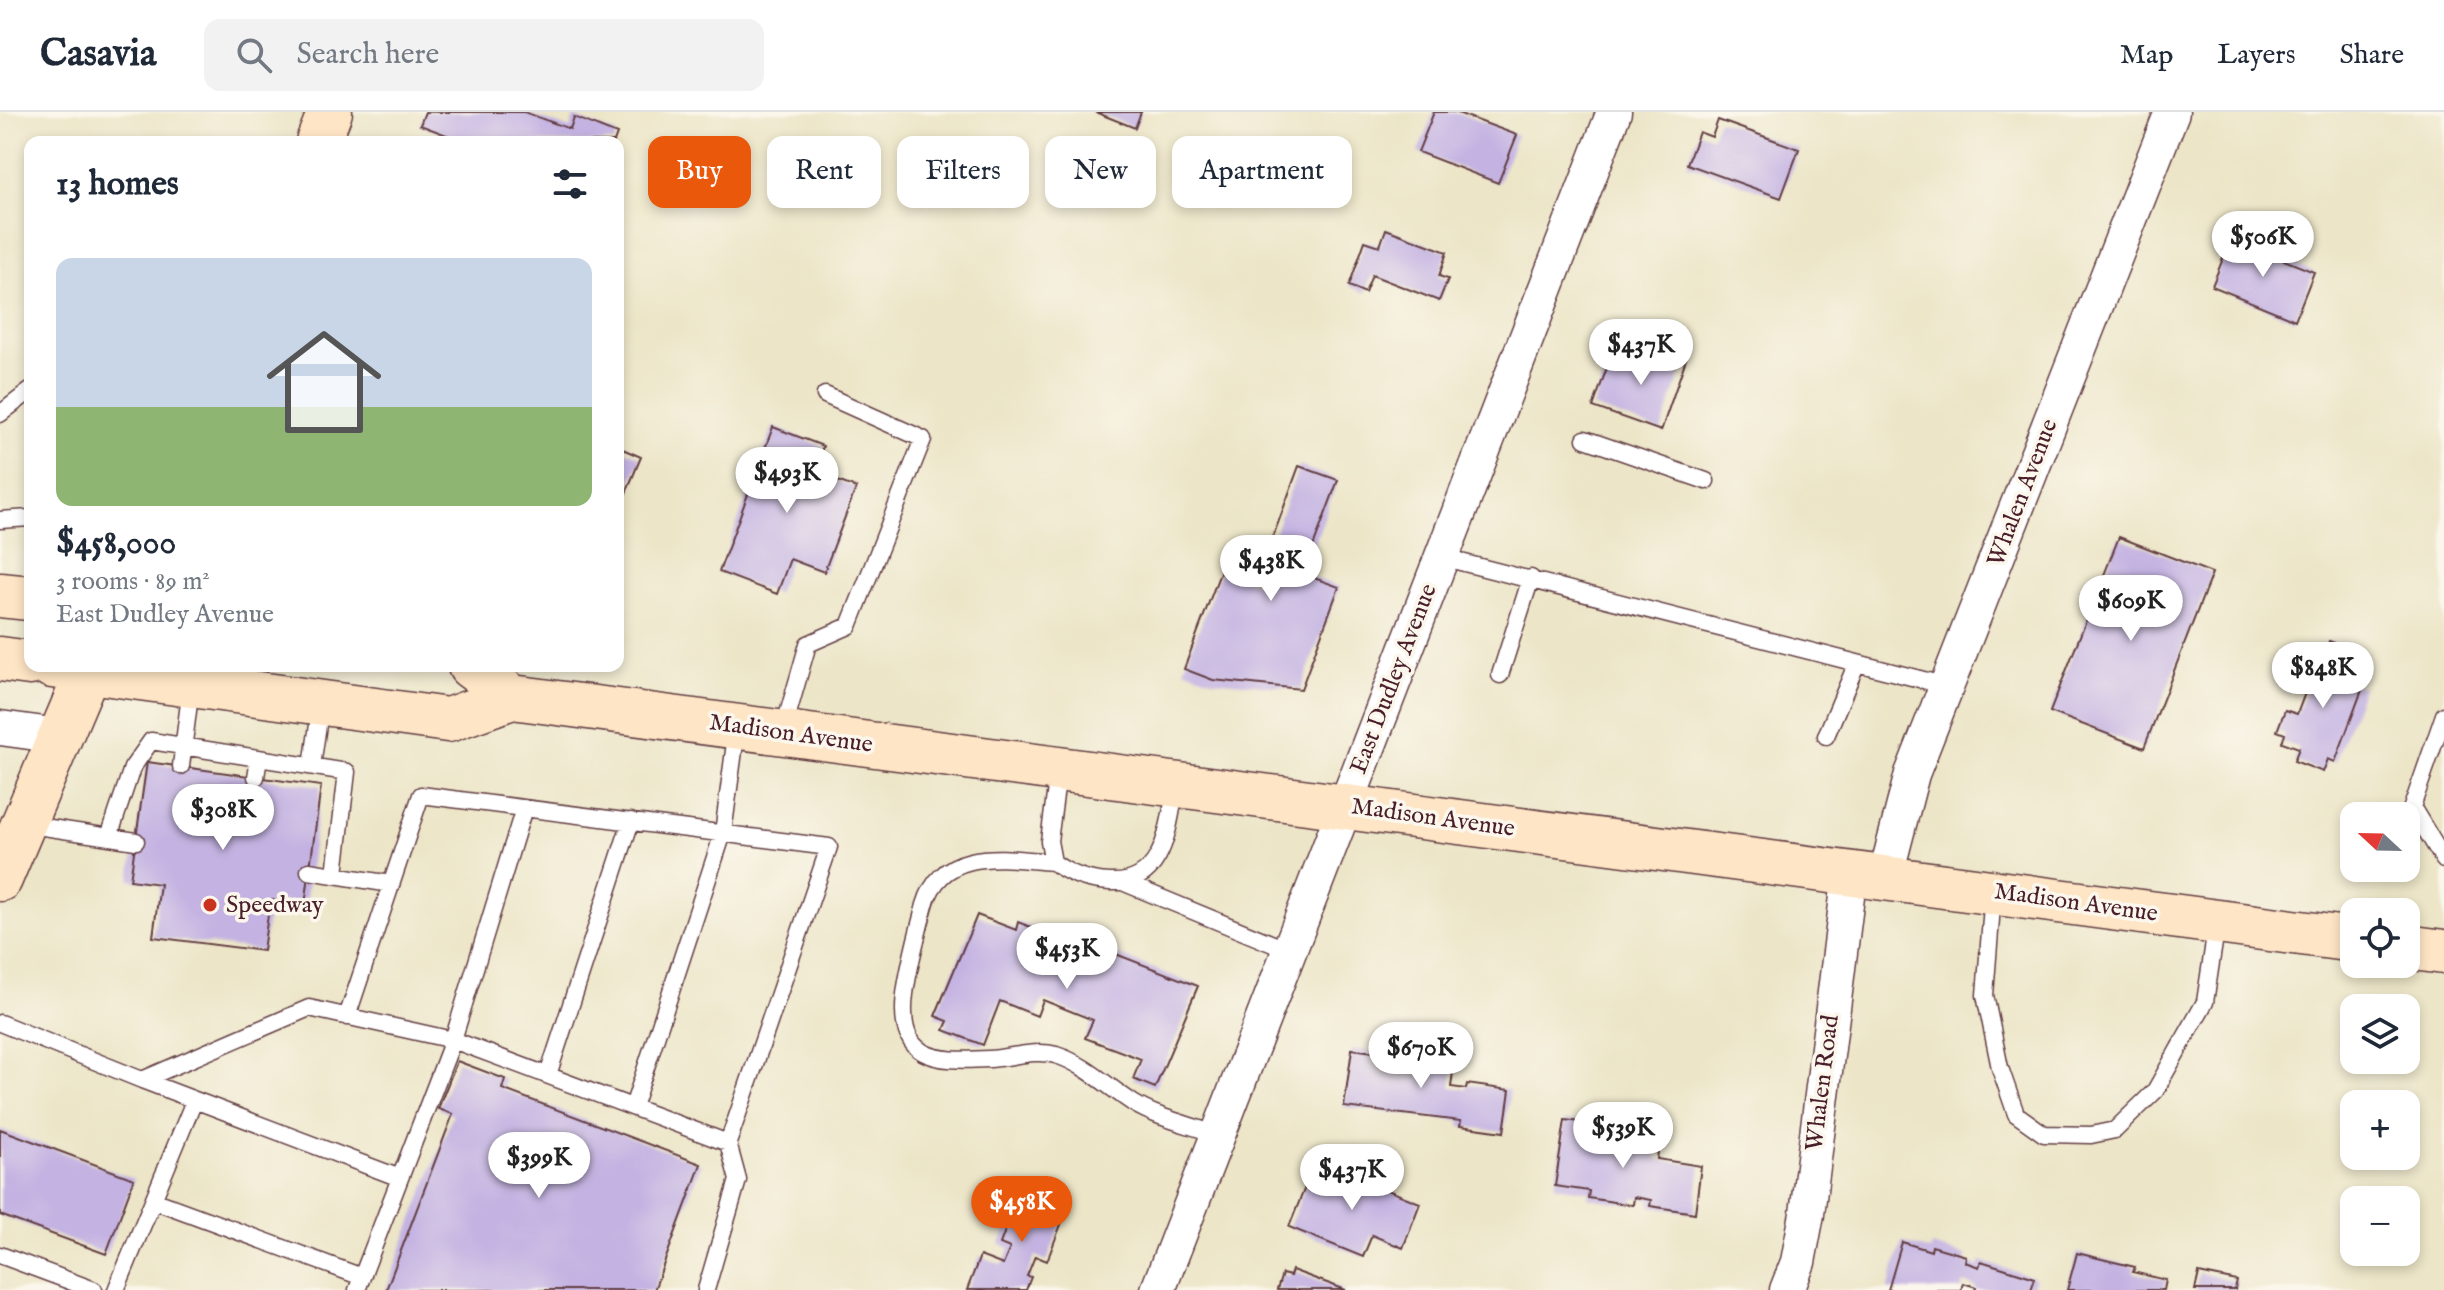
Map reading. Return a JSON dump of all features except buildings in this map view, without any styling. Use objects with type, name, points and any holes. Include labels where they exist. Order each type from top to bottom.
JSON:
[{"type":"main road","points":[[320,136],[330,112]]},
{"type":"main road","points":[[0,595],[24,597]]},
{"type":"main road","points":[[0,659],[24,662]]},
{"type":"main road","points":[[0,879],[59,736],[75,672]]},
{"type":"main road","name":"Madison Avenue","points":[[102,672],[448,720],[512,697],[2340,938]]},
{"type":"main road","name":"Madison Avenue","points":[[478,672],[512,697]]},
{"type":"street","name":"East Dudley Avenue","points":[[1158,1290],[1614,112]]},
{"type":"street","name":"Whalen Avenue","points":[[1867,876],[1906,791],[2172,112]]},
{"type":"street","points":[[0,728],[59,736]]},
{"type":"street","name":"Whalen Road","points":[[1787,1290],[1798,1262],[1867,876]]},
{"type":"lane","points":[[783,733],[808,644],[849,626],[923,439],[825,395]]},
{"type":"lane","points":[[0,414],[24,396]]},
{"type":"lane","points":[[1585,439],[1706,481]]},
{"type":"lane","points":[[0,520],[24,518]]},
{"type":"lane","points":[[1441,557],[1947,686]]},
{"type":"lane","points":[[1500,675],[1531,578]]},
{"type":"lane","points":[[1826,736],[1856,665]]},
{"type":"lane","points":[[181,766],[191,686]]},
{"type":"lane","points":[[312,766],[321,703]]},
{"type":"lane","points":[[2444,715],[2412,807],[2444,860]]},
{"type":"lane","points":[[633,1107],[723,833],[737,727]]},
{"type":"lane","points":[[109,837],[132,768],[151,741],[312,766],[347,772],[335,874]]},
{"type":"lane","points":[[256,777],[259,758]]},
{"type":"lane","points":[[1053,862],[1049,841],[1058,769]]},
{"type":"lane","points":[[1125,883],[1148,872],[1163,850],[1177,785]]},
{"type":"lane","points":[[347,1017],[421,795],[829,847],[728,1143],[738,1180],[706,1290]]},
{"type":"lane","points":[[153,1200],[359,1283],[453,1040],[524,808]]},
{"type":"lane","points":[[548,1075],[631,821]]},
{"type":"lane","points":[[22,824],[136,841]]},
{"type":"lane","points":[[1218,1135],[1134,1104],[1107,1082],[1054,1054],[945,1060],[916,1049],[906,1036],[902,1019],[910,959],[931,885],[948,867],[969,862],[1003,858],[1053,862],[1069,874],[1125,883],[1290,951]]},
{"type":"lane","points":[[309,871],[391,884]]},
{"type":"lane","points":[[1993,892],[1985,995],[2000,1068],[2016,1114],[2044,1134],[2091,1135],[2115,1130],[2155,1091],[2205,1002],[2218,922]]},
{"type":"lane","points":[[142,1080],[309,1008],[453,1040],[728,1143]]},
{"type":"lane","points":[[0,1023],[194,1101],[400,1178]]},
{"type":"lane","points":[[116,1290],[194,1101]]},
{"type":"lane","points":[[0,1255],[94,1290]]},
{"type":"place","name":"Speedway","points":[[210,905]]}]
